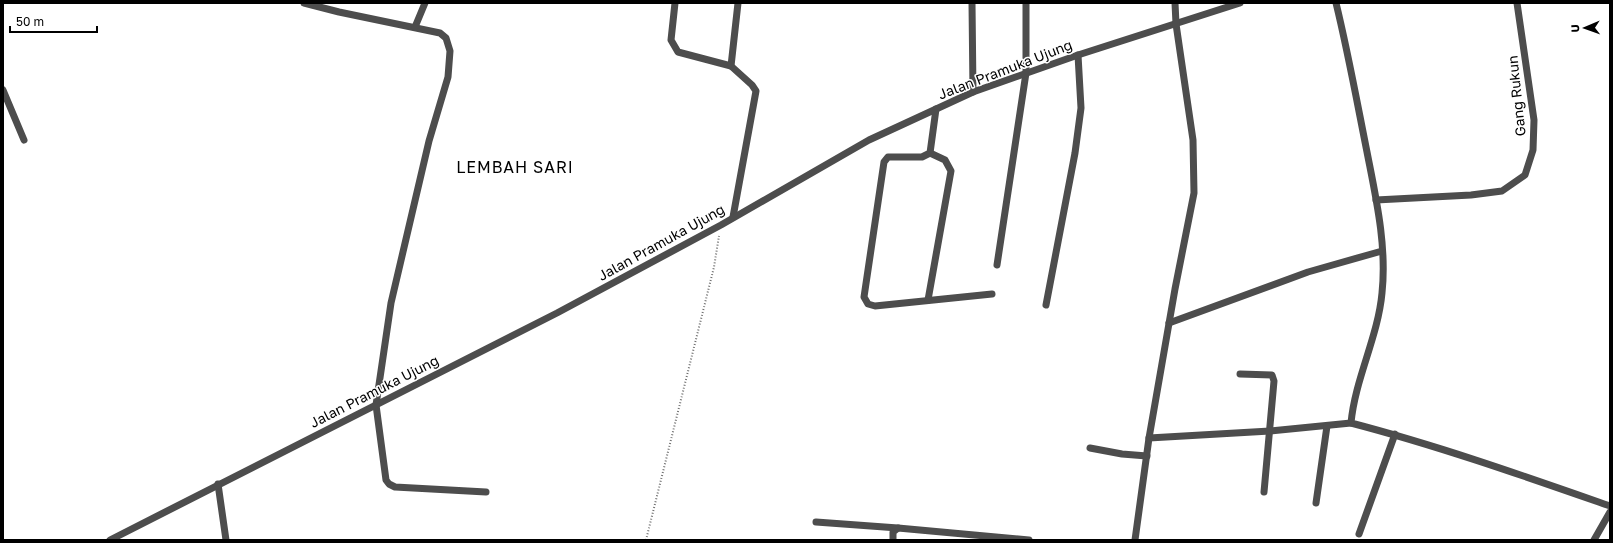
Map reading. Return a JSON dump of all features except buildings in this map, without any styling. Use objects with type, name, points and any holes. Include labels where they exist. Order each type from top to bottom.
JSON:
[{"type":"street","points":[[304,3],[339,12],[440,33],[446,38],[450,51],[448,77],[426,156],[391,303],[376,405],[386,480],[389,484],[395,487],[486,492]]},
{"type":"street","points":[[415,27],[425,3]]},
{"type":"street","points":[[675,3],[671,40],[678,52],[731,66],[752,85],[756,91],[733,217]]},
{"type":"street","points":[[731,66],[738,3]]},
{"type":"street","points":[[972,3],[973,92]]},
{"type":"street","points":[[997,265],[1026,73],[1026,3]]},
{"type":"street","points":[[1135,540],[1149,438],[1194,193],[1193,140],[1176,24],[1175,3]]},
{"type":"street","name":"Jalan Pramuka Ujung","points":[[110,540],[550,317],[721,225],[858,146],[973,92],[1078,55],[1240,3]]},
{"type":"street","points":[[1336,3],[1352,66],[1376,200],[1382,251],[1382,294],[1354,403],[1351,423]]},
{"type":"street","name":"Gang Rukun","points":[[1376,200],[1471,195],[1502,191],[1525,175],[1534,150],[1534,120],[1517,3]]},
{"type":"street","points":[[1046,305],[1075,153],[1081,108],[1078,55]]},
{"type":"street","points":[[3,90],[24,140]]},
{"type":"street","points":[[930,153],[936,109]]},
{"type":"street","points":[[930,153],[922,157],[888,157],[884,162],[864,297],[868,304],[875,306],[992,294]]},
{"type":"street","points":[[928,300],[951,171],[945,160],[930,153]]},
{"type":"street","points":[[1169,323],[1308,272],[1382,251]]},
{"type":"street","points":[[1240,374],[1273,376],[1274,381],[1264,492]]},
{"type":"street","points":[[1149,438],[1270,432],[1351,423],[1395,434],[1537,479],[1610,506]]},
{"type":"street","points":[[1316,503],[1327,426]]},
{"type":"street","points":[[1359,534],[1395,434]]},
{"type":"street","points":[[1090,448],[1122,454],[1147,456]]},
{"type":"street","points":[[218,484],[226,540]]},
{"type":"street","points":[[1594,540],[1610,512]]},
{"type":"street","points":[[816,522],[898,528],[974,537],[1029,540]]},
{"type":"street","points":[[893,540],[893,532],[898,528]]},
{"type":"path","points":[[646,540],[714,268],[721,225]]},
{"type":"district","name":"LEMBAH SARI","points":[[515,167]]}]
